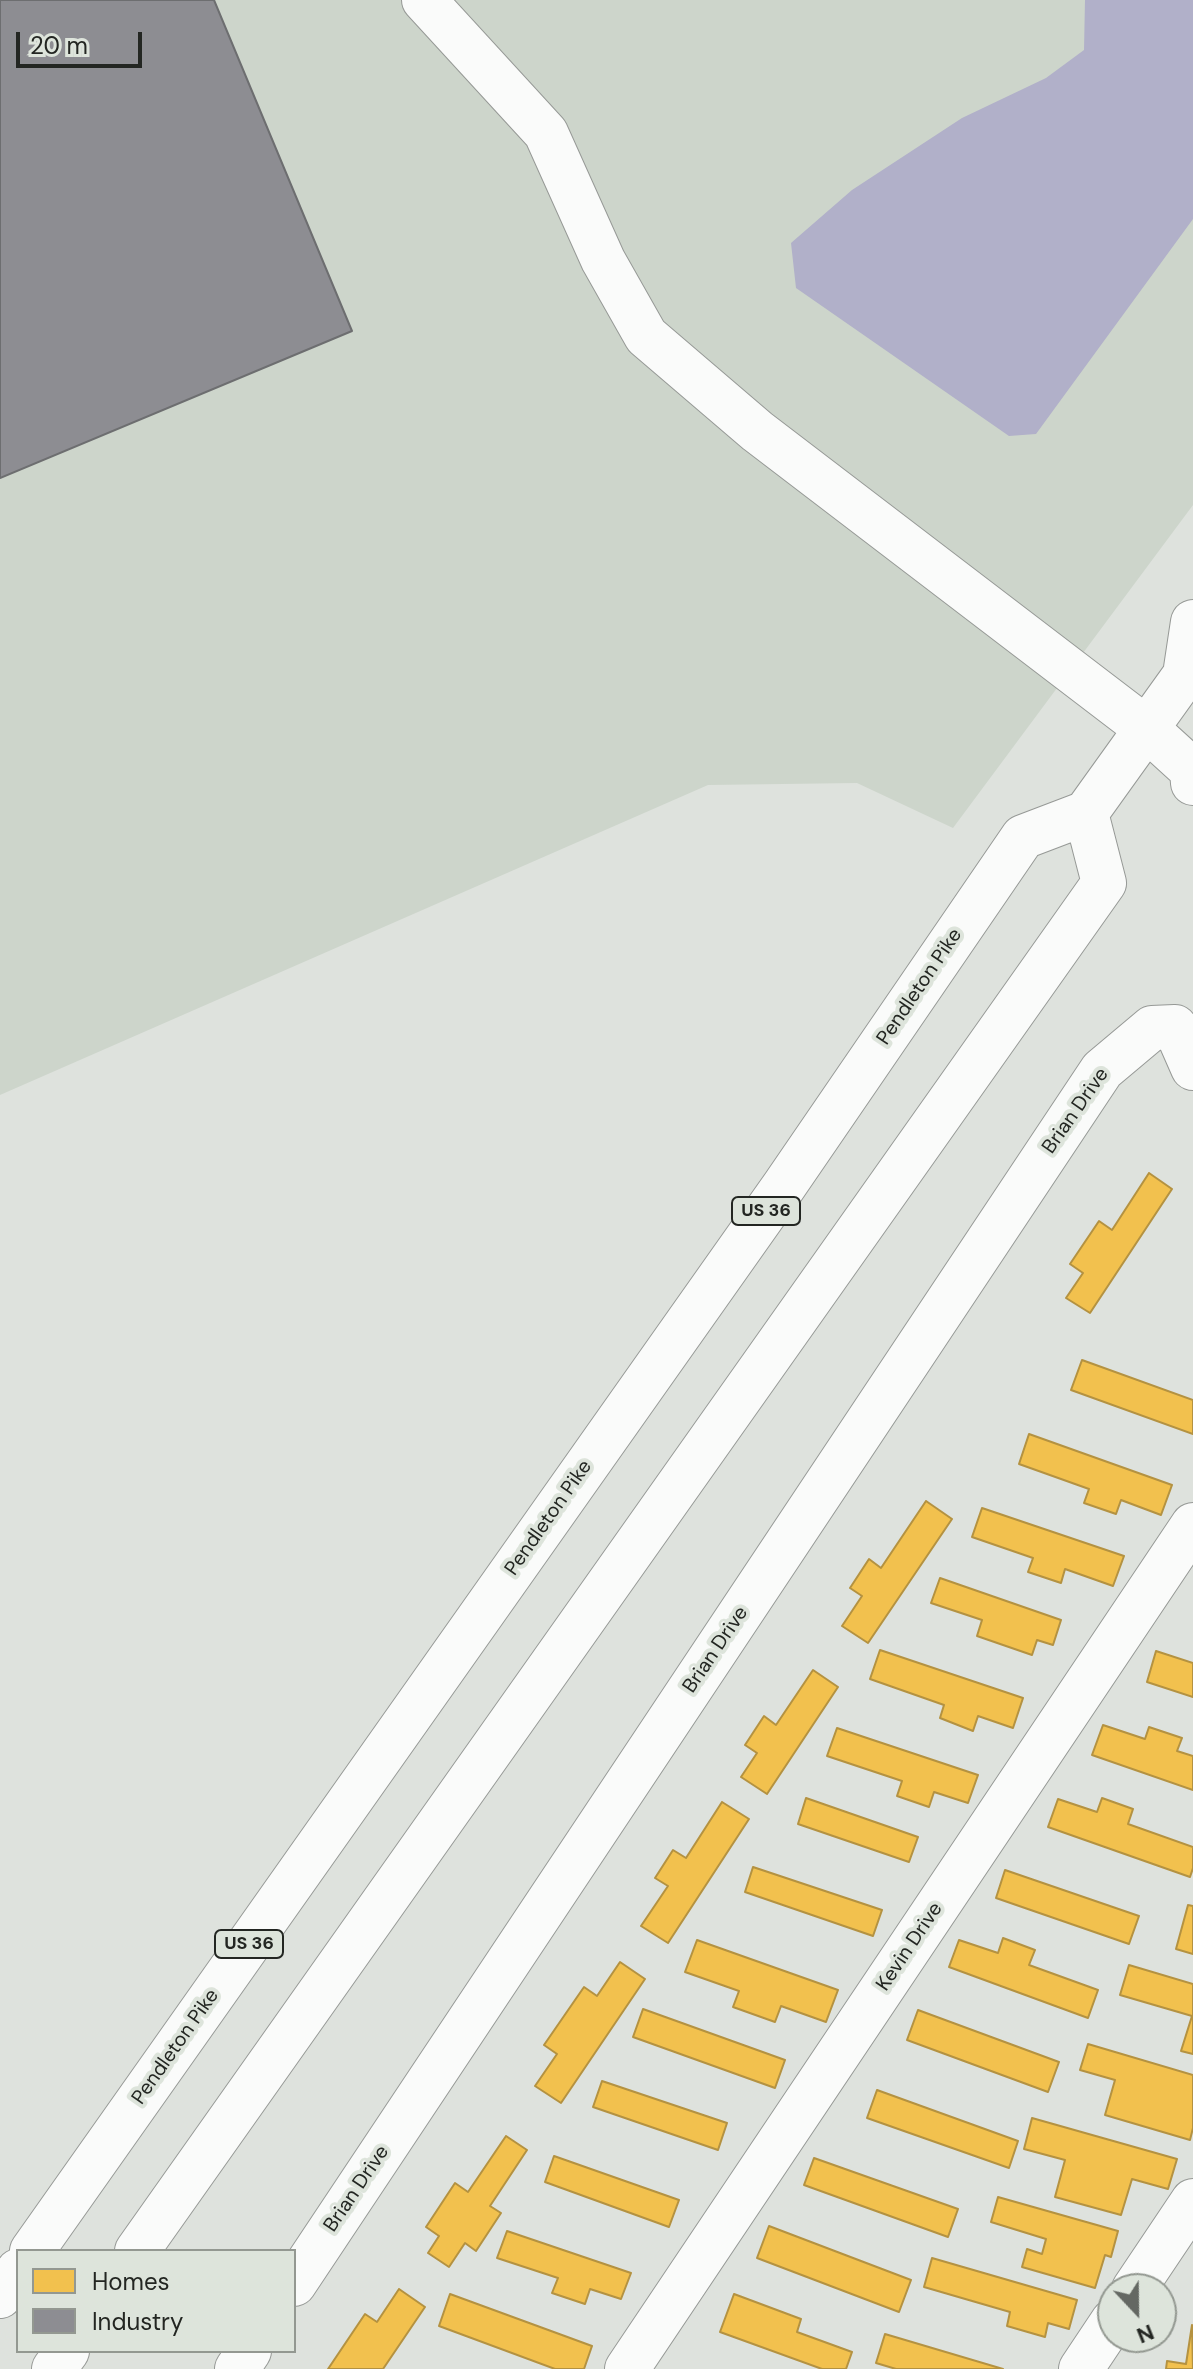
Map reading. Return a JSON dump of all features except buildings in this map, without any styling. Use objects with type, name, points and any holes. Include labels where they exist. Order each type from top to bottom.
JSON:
[{"type":"main road","points":[[424,0],[546,133],[603,260],[646,336],[757,431],[1147,729],[1193,770],[1193,783]]},
{"type":"main road","points":[[138,2249],[1104,883],[1086,813],[1189,674],[1193,622]]},
{"type":"main road","name":"Pendleton Pike","points":[[33,2249],[784,1186],[1023,837],[1086,813]]},
{"type":"main road","name":"Brian Drive","points":[[296,2281],[1102,1070],[1152,1028],[1175,1027],[1193,1068]]},
{"type":"main road","name":"Kevin Drive","points":[[627,2369],[1193,1525]]},
{"type":"main road","points":[[1145,2273],[1193,2201]]},
{"type":"main road","points":[[0,2296],[16,2274]]},
{"type":"main road","points":[[1081,2369],[1097,2345]]},
{"type":"shaded area","points":[[0,0],[1193,0],[1193,505],[953,828],[857,783],[708,785],[0,1095]]},
{"type":"water","points":[[1085,0],[1193,0],[1193,219],[1036,434],[1009,436],[796,288],[791,243],[852,190],[962,118],[1046,78],[1084,50]]}]
